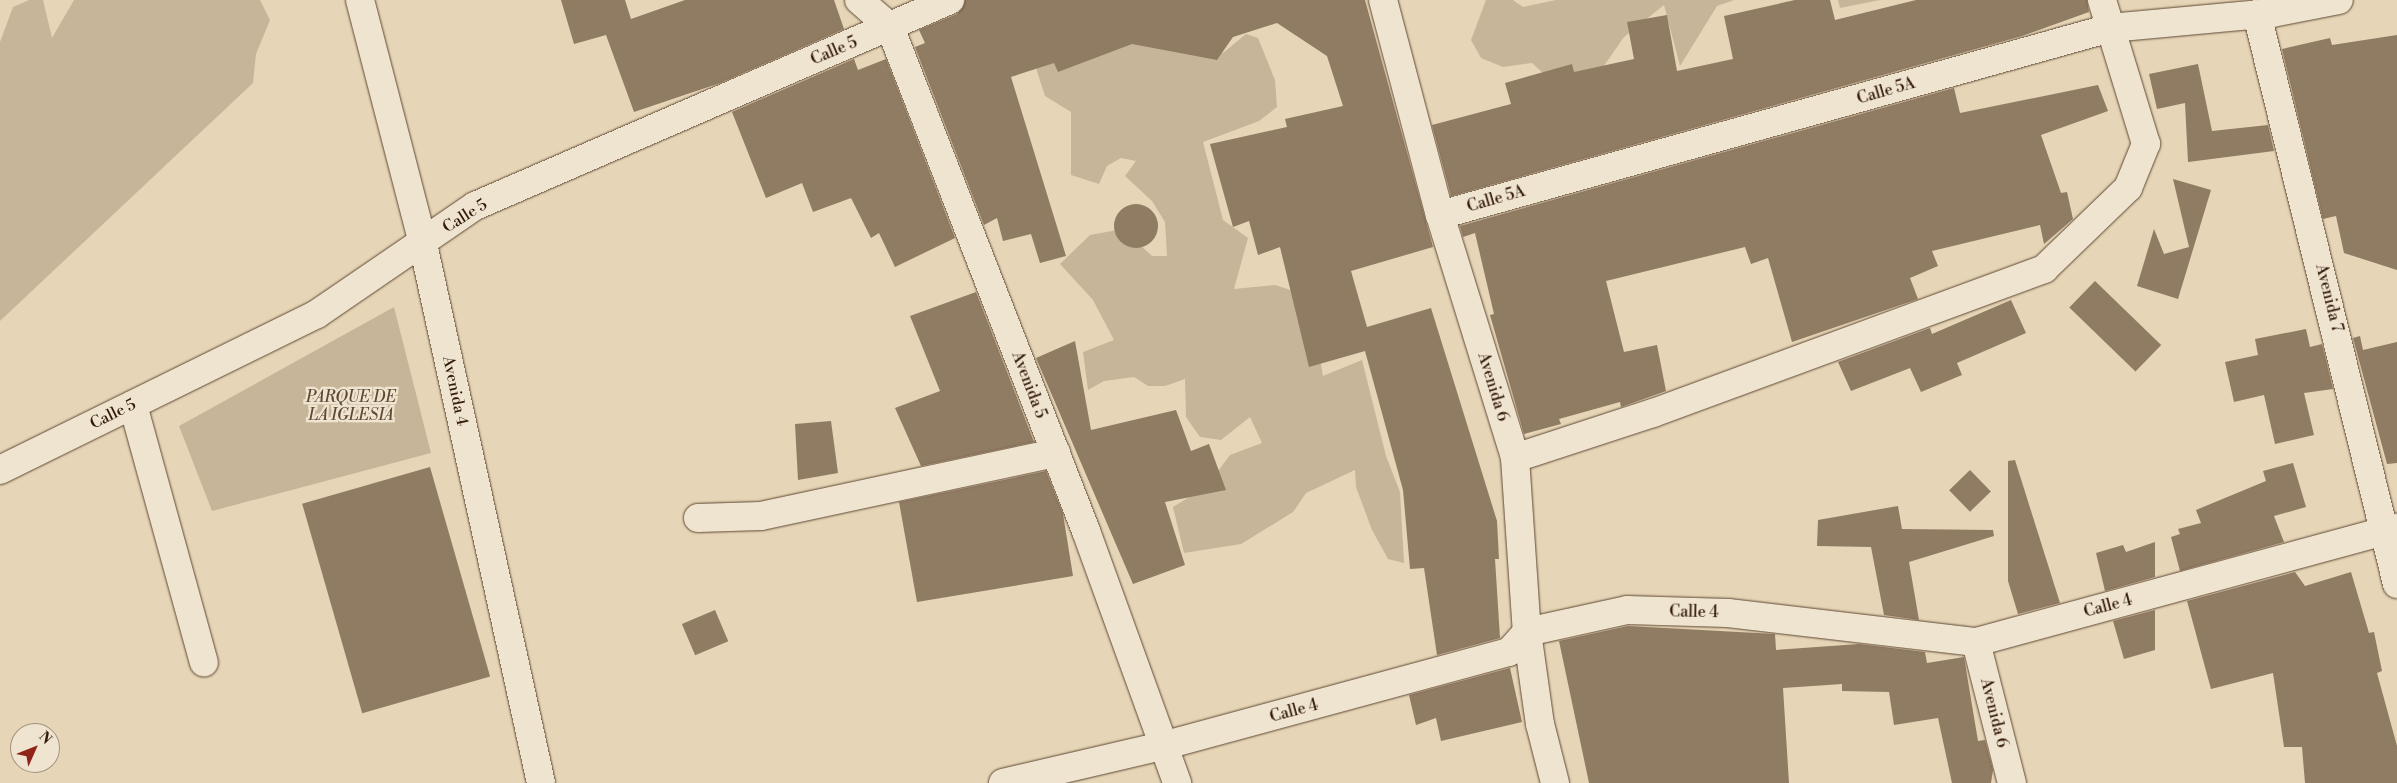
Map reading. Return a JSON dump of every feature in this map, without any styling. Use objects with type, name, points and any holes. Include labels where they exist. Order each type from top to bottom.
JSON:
[{"type":"street","name":"Avenida 4","points":[[360,0],[423,244],[541,783]]},
{"type":"street","name":"Avenida 5","points":[[859,0],[890,27],[1056,453],[1166,746],[1177,783]]},
{"type":"street","name":"Calle 5","points":[[0,470],[317,314],[423,244],[475,206],[950,0]]},
{"type":"street","name":"Avenida 6","points":[[1384,0],[1440,215],[1515,458],[1527,632],[1540,724],[1555,783]]},
{"type":"street","points":[[1515,458],[1653,413],[2044,270],[2128,188],[2146,144],[2102,0]]},
{"type":"street","name":"Calle 5A","points":[[1440,215],[2110,28],[2257,14],[2339,0]]},
{"type":"street","name":"Avenida 7","points":[[2257,14],[2391,529],[2397,584]]},
{"type":"street","points":[[133,404],[204,662]]},
{"type":"street","points":[[698,518],[761,516],[1056,453]]},
{"type":"street","name":"Calle 4","points":[[1003,783],[1166,746],[1509,652],[1527,632],[1636,610],[1728,612],[1854,631],[1976,642],[2391,529]]},
{"type":"street","name":"Avenida 6","points":[[1976,642],[2012,783]]},
{"type":"green space","points":[[29,0],[43,0],[52,38],[74,0],[260,0],[270,20],[256,54],[253,83],[0,321],[0,42],[13,7]]},
{"type":"green space","points":[[1486,0],[1513,0],[1523,7],[1556,0],[1734,0],[1717,6],[1680,66],[1664,5],[1624,37],[1601,70],[1602,99],[1543,73],[1532,63],[1503,67],[1481,58],[1471,40]]},
{"type":"green space","points":[[1838,0],[1880,0],[1840,8]]},
{"type":"green space","points":[[1136,27],[1223,53],[1246,34],[1258,38],[1275,80],[1277,107],[1259,121],[1203,142],[1223,220],[1248,238],[1234,289],[1275,285],[1309,296],[1323,376],[1362,360],[1386,456],[1400,492],[1404,563],[1388,559],[1372,530],[1356,487],[1355,470],[1306,493],[1293,512],[1241,544],[1184,553],[1173,507],[1207,486],[1230,455],[1262,443],[1250,417],[1221,440],[1200,437],[1186,417],[1185,379],[1165,386],[1148,386],[1134,377],[1104,381],[1088,390],[1083,352],[1114,340],[1093,300],[1060,264],[1090,235],[1123,229],[1152,256],[1167,256],[1165,222],[1152,201],[1125,176],[1136,161],[1121,158],[1107,166],[1099,184],[1071,175],[1071,112],[1045,96],[1035,65]]},
{"type":"green space","name":"PARQUE DE LA IGLESIA","points":[[394,307],[431,453],[212,511],[179,426]]},
{"type":"building","points":[[561,0],[625,0],[631,19],[685,0],[834,0],[844,29],[720,83],[634,112],[606,35],[574,44]]},
{"type":"building","points":[[965,0],[1365,0],[1433,247],[1351,271],[1367,327],[1431,308],[1497,521],[1499,559],[1495,559],[1500,638],[1437,655],[1424,568],[1410,569],[1403,490],[1365,351],[1309,367],[1280,247],[1258,255],[1249,221],[1233,227],[1210,144],[1287,127],[1285,119],[1343,106],[1327,56],[1277,23],[1233,37],[1217,60],[1132,44],[1058,72],[1054,63],[1011,77],[1066,256],[1040,263],[1031,234],[1003,241],[997,218],[984,225],[915,47],[925,43],[919,30],[957,14]]},
{"type":"building","points":[[1795,0],[1830,0],[1835,20],[1916,0],[2087,0],[2089,12],[2022,36],[1451,196],[1432,125],[1511,104],[1505,83],[1572,64],[1574,72],[1634,59],[1627,22],[1667,15],[1677,71],[1733,59],[1724,16]]},
{"type":"building","points":[[2397,35],[2397,270],[2344,253],[2336,216],[2323,219],[2282,49],[2330,38],[2332,45]]},
{"type":"building","points":[[854,59],[858,70],[886,59],[955,238],[895,267],[879,233],[871,238],[851,198],[813,212],[802,183],[766,198],[732,112]]},
{"type":"building","points":[[2198,64],[2212,131],[2268,125],[2274,151],[2188,162],[2185,103],[2157,109],[2149,74]]},
{"type":"building","points":[[2098,85],[2108,111],[2041,135],[2061,193],[2067,192],[2073,219],[2044,244],[2040,225],[1932,251],[1938,266],[1910,278],[1918,299],[1792,342],[1768,258],[1751,264],[1745,247],[1606,281],[1624,352],[1657,345],[1666,391],[1621,407],[1620,402],[1559,419],[1561,424],[1524,434],[1490,315],[1494,314],[1475,233],[1463,237],[1460,226],[1954,88],[1960,113]]},
{"type":"building","points":[[2173,179],[2211,190],[2178,299],[2137,286],[2154,229],[2164,254],[2189,247]]},
{"type":"building","points":[[1140,204],[1152,210],[1157,217],[1157,235],[1152,242],[1145,247],[1132,248],[1120,242],[1115,235],[1114,222],[1120,210],[1127,205]]},
{"type":"building","points":[[2095,281],[2161,345],[2135,372],[2069,308]]},
{"type":"building","points":[[976,292],[1034,442],[921,466],[895,408],[940,391],[910,316]]},
{"type":"building","points":[[2011,300],[2026,333],[1957,363],[1962,375],[1921,392],[1910,368],[1851,391],[1838,362],[1930,328],[1932,334]]},
{"type":"building","points":[[2306,329],[2310,347],[2322,344],[2333,389],[2304,393],[2314,435],[2275,444],[2264,395],[2234,402],[2225,362],[2258,355],[2255,339]]},
{"type":"building","points":[[2360,336],[2363,350],[2397,342],[2397,463],[2387,464],[2353,338]]},
{"type":"building","points":[[1075,341],[1091,430],[1176,410],[1191,451],[1209,444],[1226,490],[1165,502],[1185,565],[1133,584],[1036,358]]},
{"type":"building","points":[[831,421],[838,473],[798,480],[795,424]]},
{"type":"building","points":[[2015,460],[2060,603],[2018,614],[2008,581],[2008,461]]},
{"type":"building","points":[[2293,463],[2306,507],[2274,516],[2284,542],[2180,571],[2171,537],[2180,534],[2178,529],[2201,523],[2196,510],[2266,481],[2263,471]]},
{"type":"building","points":[[430,467],[490,677],[362,713],[302,504]]},
{"type":"building","points":[[1970,470],[1991,492],[1970,512],[1949,490]]},
{"type":"building","points":[[1046,471],[1063,514],[1073,576],[917,602],[899,502]]},
{"type":"building","points":[[1898,506],[1902,529],[1993,530],[1994,536],[1909,562],[1919,620],[1884,615],[1871,547],[1817,546],[1818,520]]},
{"type":"building","points":[[2155,542],[2155,577],[2105,591],[2096,553],[2123,545],[2126,552]]},
{"type":"building","points":[[2295,572],[2305,586],[2351,572],[2369,633],[2374,632],[2382,671],[2377,673],[2397,746],[2397,783],[2305,783],[2302,747],[2284,747],[2273,673],[2211,689],[2187,601]]},
{"type":"building","points":[[715,610],[728,641],[695,655],[682,624]]},
{"type":"building","points":[[2155,610],[2155,650],[2124,659],[2113,621]]},
{"type":"building","points":[[1628,626],[1775,634],[1776,650],[1859,644],[1925,652],[1927,663],[1964,657],[1978,741],[1985,740],[1993,770],[1991,783],[1952,783],[1938,718],[1894,725],[1889,692],[1842,691],[1842,684],[1783,688],[1789,783],[1589,783],[1559,641]]},
{"type":"building","points":[[1510,668],[1522,722],[1441,741],[1436,718],[1416,725],[1409,695]]}]
